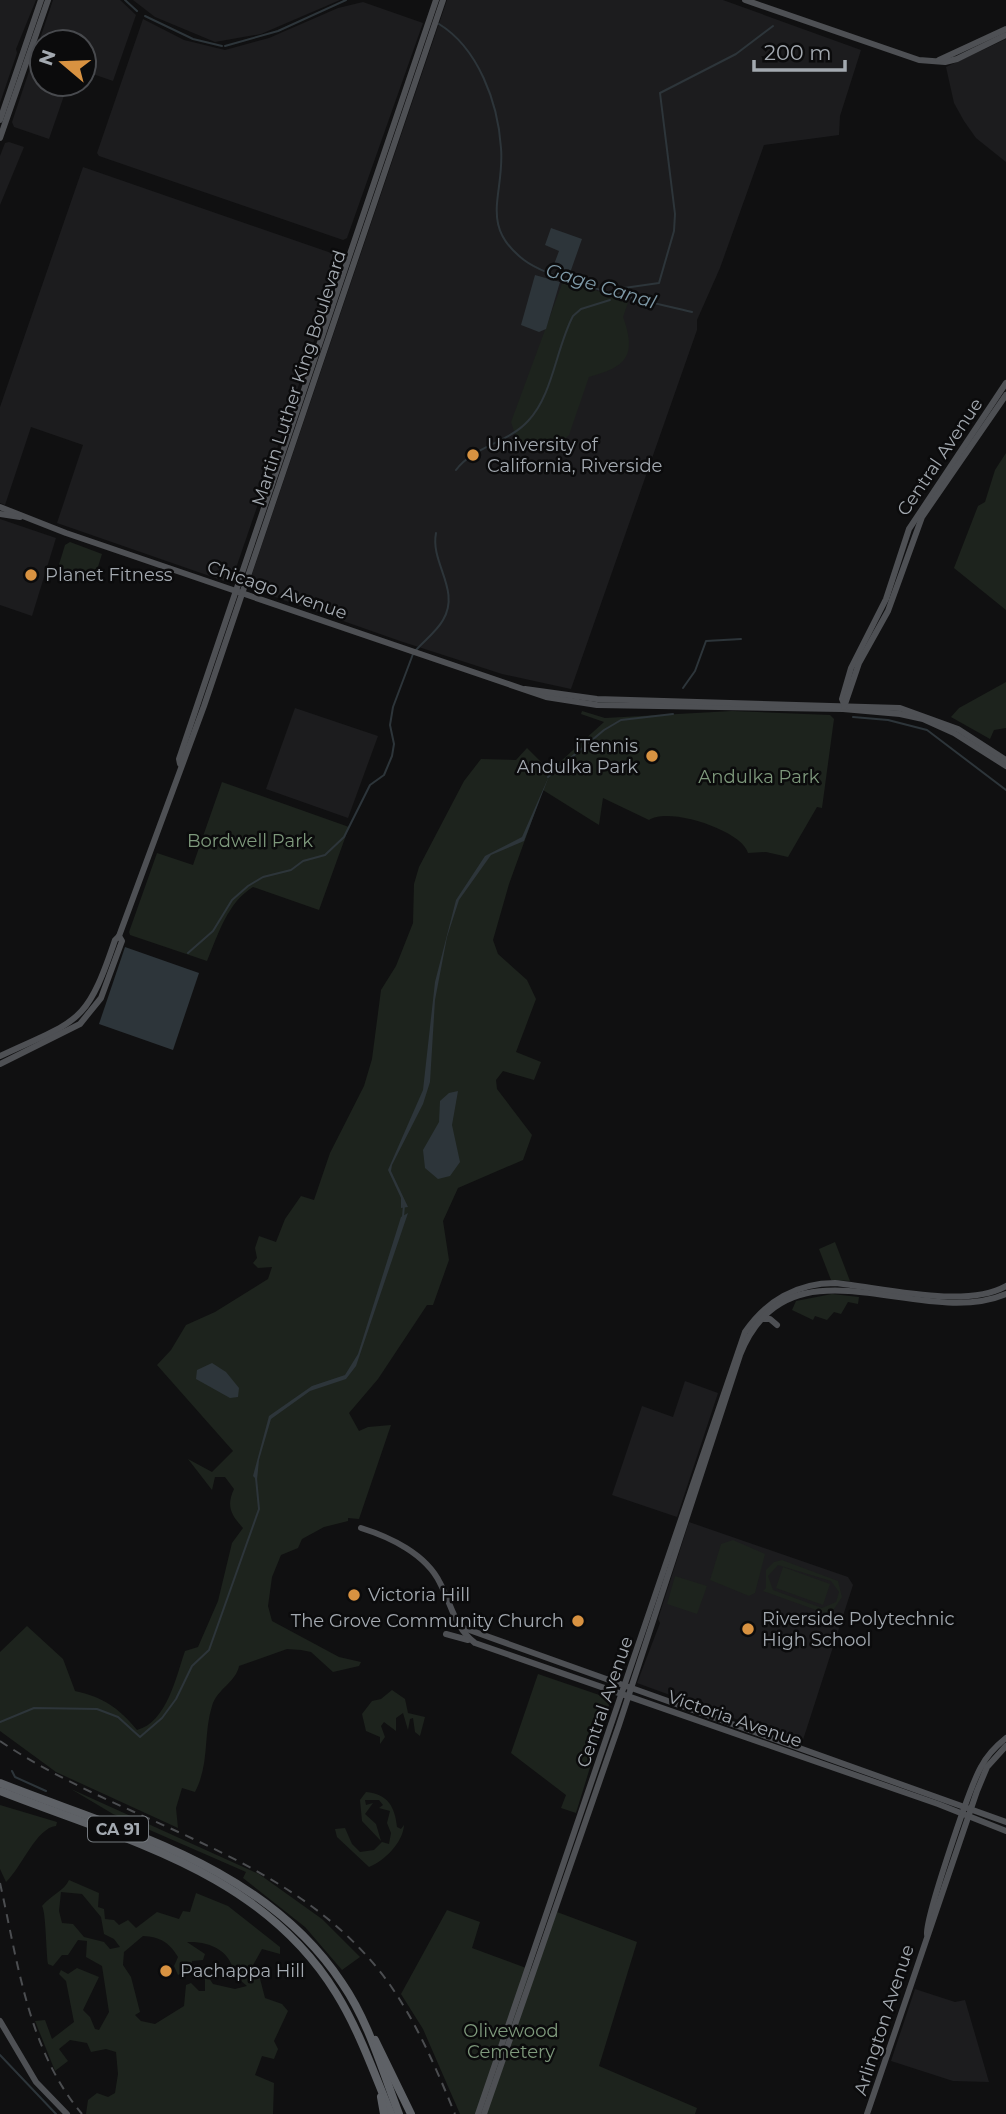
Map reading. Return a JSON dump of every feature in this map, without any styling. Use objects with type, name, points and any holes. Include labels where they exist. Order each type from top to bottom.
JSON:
[{"type":"highway","name":"CA 91","points":[[0,1783],[205,1863],[271,1905],[304,1937],[343,1983],[365,2022],[399,2114]]},
{"type":"highway","name":"CA 91","points":[[0,1791],[202,1870],[265,1912],[298,1944],[335,1991],[391,2114]]},
{"type":"highway","points":[[365,2022],[411,2114]]},
{"type":"highway","points":[[379,2084],[384,2114]]},
{"type":"main road","points":[[0,120],[41,0]]},
{"type":"main road","points":[[1,133],[48,0]]},
{"type":"main road","name":"Martin Luther King Boulevard","points":[[238,592],[436,0]]},
{"type":"main road","name":"Martin Luther King Boulevard","points":[[0,1064],[80,1024],[102,998],[122,942],[119,936],[180,764],[179,759],[443,0]]},
{"type":"main road","points":[[745,0],[906,57],[945,62],[957,59],[1006,35]]},
{"type":"main road","points":[[939,60],[1006,29]]},
{"type":"main road","name":"Central Avenue","points":[[844,707],[842,698],[850,668],[886,599],[913,522],[1006,383]]},
{"type":"main road","name":"Central Avenue","points":[[844,707],[861,659],[888,611],[922,517],[1006,395]]},
{"type":"main road","name":"Chicago Avenue","points":[[0,507],[20,517],[554,699],[585,704],[900,708],[940,720],[1006,760]]},
{"type":"main road","name":"Chicago Avenue","points":[[0,513],[20,517]]},
{"type":"main road","name":"Chicago Avenue","points":[[525,689],[577,698],[844,707],[883,712],[923,719],[954,733],[1006,766]]},
{"type":"main road","points":[[554,699],[573,701],[577,698],[585,704]]},
{"type":"main road","points":[[0,1056],[60,1029],[82,1013],[94,996],[114,940],[119,936]]},
{"type":"main road","points":[[771,1308],[792,1291],[835,1283],[976,1297],[1006,1293]]},
{"type":"main road","points":[[771,1308],[813,1285]]},
{"type":"main road","points":[[976,1297],[1006,1286]]},
{"type":"main road","points":[[793,1297],[814,1291],[839,1290],[965,1304],[1006,1293]]},
{"type":"main road","name":"Central Avenue","points":[[484,2114],[740,1355],[771,1308]]},
{"type":"main road","name":"Central Avenue","points":[[478,2114],[626,1691],[738,1348],[754,1320],[771,1308]]},
{"type":"main road","points":[[762,1319],[770,1319],[777,1325]]},
{"type":"main road","name":"Victoria Avenue","points":[[361,1528],[397,1542],[431,1570],[439,1580],[459,1626],[475,1643],[626,1691],[967,1811],[1006,1822]]},
{"type":"main road","name":"Victoria Avenue","points":[[459,1626],[626,1691]]},
{"type":"main road","points":[[446,1634],[475,1643]]},
{"type":"main road","name":"Arlington Avenue","points":[[867,2114],[981,1766],[1006,1738]]},
{"type":"main road","name":"Arlington Avenue","points":[[967,1811],[988,1767],[1006,1746]]},
{"type":"main road","name":"Victoria Avenue","points":[[967,1811],[1006,1831]]},
{"type":"main road","points":[[0,2021],[36,2081],[67,2114]]},
{"type":"shaded area","points":[[0,0],[36,0],[16,49],[0,103]]},
{"type":"shaded area","points":[[53,0],[120,0],[136,15],[113,81],[98,76],[98,28],[44,28]]},
{"type":"shaded area","points":[[133,0],[340,0],[261,34],[215,42],[155,17]]},
{"type":"shaded area","name":"University of California, Riverside","points":[[447,0],[723,0],[861,50],[840,116],[839,135],[764,145],[720,268],[697,320],[697,330],[571,689],[502,674],[400,641],[255,590],[250,580]]},
{"type":"shaded area","points":[[363,2],[423,23],[347,238],[343,240],[99,156],[97,153],[143,19],[184,40],[225,50],[269,38],[338,8]]},
{"type":"shaded area","points":[[1006,39],[1006,162],[976,138],[964,121],[954,103],[946,67]]},
{"type":"shaded area","points":[[28,74],[28,98],[63,98],[49,139],[14,127],[12,122]]},
{"type":"shaded area","points":[[5,143],[24,147],[0,205],[0,156]]},
{"type":"shaded area","points":[[83,167],[340,256],[342,259],[234,574],[224,581],[57,523],[83,445],[31,427],[5,505],[0,503],[0,407]]},
{"type":"shaded area","points":[[551,228],[582,239],[570,273],[553,267],[559,251],[545,245]]},
{"type":"shaded area","points":[[535,275],[560,282],[546,329],[539,332],[521,325]]},
{"type":"shaded area","points":[[0,519],[56,538],[32,616],[0,605]]},
{"type":"shaded area","points":[[295,708],[378,736],[348,818],[266,789]]},
{"type":"shaded area","points":[[549,776],[524,841],[491,855],[459,900],[447,937],[435,1000],[430,1082],[423,1104],[392,1165],[391,1171],[408,1207],[401,1208],[401,1198],[388,1170],[423,1090],[435,982],[456,900],[485,856],[522,837]]},
{"type":"shaded area","points":[[125,947],[199,973],[173,1050],[99,1024]]},
{"type":"shaded area","points":[[458,1091],[452,1125],[460,1162],[450,1176],[438,1179],[425,1168],[423,1150],[439,1122],[440,1101],[449,1093]]},
{"type":"shaded area","points":[[408,1213],[356,1366],[346,1379],[310,1391],[271,1419],[259,1460],[257,1480],[253,1476],[269,1416],[312,1386],[345,1375],[358,1354],[401,1217]]},
{"type":"shaded area","points":[[212,1363],[226,1372],[239,1388],[238,1397],[230,1398],[196,1379],[197,1370]]},
{"type":"shaded area","points":[[685,1381],[718,1393],[677,1517],[612,1495],[642,1406],[673,1417]]},
{"type":"shaded area","name":"Riverside Polytechnic High School","points":[[689,1522],[848,1577],[853,1585],[802,1743],[637,1683],[660,1623],[658,1619]]},
{"type":"shaded area","points":[[915,1989],[955,2002],[965,2000],[989,2082],[953,2081],[891,2061]]},
{"type":"green space","points":[[563,281],[629,300],[623,317],[629,341],[628,350],[620,364],[589,377],[569,435],[556,447],[518,443],[511,422]]},
{"type":"green space","points":[[1006,453],[1006,610],[954,568],[978,506],[985,502],[995,470]]},
{"type":"green space","points":[[70,542],[102,554],[93,583],[57,571],[65,545]]},
{"type":"green space","points":[[1006,682],[1006,728],[994,730],[990,739],[951,717],[959,708]]},
{"type":"green space","name":"Andulka Park","points":[[582,711],[605,718],[732,711],[830,715],[834,719],[822,808],[817,807],[788,857],[766,852],[748,853],[743,845],[720,829],[688,818],[659,816],[649,820],[603,798],[599,825],[543,790],[509,884],[493,940],[498,954],[527,980],[536,999],[516,1052],[541,1062],[534,1080],[503,1071],[496,1080],[497,1089],[532,1135],[523,1160],[458,1188],[443,1221],[449,1260],[433,1305],[427,1305],[378,1379],[349,1413],[359,1431],[368,1427],[391,1425],[359,1519],[348,1518],[348,1521],[324,1527],[302,1539],[298,1548],[281,1555],[272,1577],[268,1606],[272,1621],[339,1657],[361,1662],[359,1666],[333,1672],[311,1652],[287,1649],[239,1666],[234,1677],[214,1700],[200,1781],[195,1792],[182,1788],[176,1808],[178,1828],[56,1772],[0,1731],[0,1652],[27,1626],[63,1659],[75,1691],[110,1704],[137,1730],[156,1718],[163,1708],[185,1651],[198,1647],[218,1601],[232,1543],[243,1528],[231,1510],[230,1500],[234,1489],[225,1477],[215,1477],[212,1490],[188,1459],[212,1472],[233,1451],[157,1365],[171,1350],[186,1325],[215,1312],[268,1279],[272,1267],[258,1268],[253,1263],[257,1258],[255,1248],[259,1236],[276,1242],[285,1219],[301,1196],[314,1200],[330,1153],[364,1086],[372,1059],[381,990],[396,966],[413,923],[414,884],[419,867],[464,781],[481,759],[516,760],[527,748],[550,771],[604,722],[581,714]]},
{"type":"green space","name":"Bordwell Park","points":[[222,782],[349,827],[319,910],[253,887],[244,893],[230,910],[207,961],[130,935],[129,932],[157,853],[193,865]]},
{"type":"green space","points":[[835,1242],[850,1281],[831,1280],[819,1249]]},
{"type":"green space","points":[[832,1294],[859,1297],[858,1304],[848,1302],[841,1314],[834,1312],[827,1320],[815,1316],[813,1320],[792,1310],[796,1301]]},
{"type":"green space","points":[[733,1540],[765,1554],[755,1593],[749,1596],[710,1580],[721,1544]]},
{"type":"green space","points":[[782,1560],[838,1581],[842,1597],[830,1615],[763,1591],[766,1588],[766,1570],[774,1562]],"holes":[[[778,1565],[831,1581],[839,1592],[836,1602],[822,1608],[773,1590],[768,1576]]]},
{"type":"green space","points":[[783,1567],[830,1584],[823,1605],[776,1588]]},
{"type":"green space","points":[[675,1576],[707,1586],[697,1614],[667,1604]]},
{"type":"green space","points":[[538,1674],[611,1699],[576,1813],[561,1808],[566,1795],[511,1753]]},
{"type":"green space","points":[[392,1690],[405,1699],[408,1713],[425,1717],[420,1736],[415,1732],[413,1718],[410,1719],[408,1730],[403,1713],[396,1718],[396,1731],[384,1722],[381,1726],[385,1737],[380,1744],[380,1737],[366,1731],[362,1714],[372,1701],[381,1699]]},
{"type":"green space","points":[[71,1789],[259,1874],[322,1919],[360,1957],[342,1970],[305,1927],[243,1878],[246,1872],[113,1814]]},
{"type":"green space","points":[[366,1792],[385,1799],[392,1808],[397,1827],[401,1829],[404,1825],[403,1832],[392,1850],[369,1867],[337,1837],[335,1829],[345,1828],[352,1844],[360,1852],[374,1850],[382,1842],[389,1844],[391,1833],[387,1823],[390,1811],[379,1808],[383,1805],[379,1800],[365,1800],[366,1805],[373,1803],[365,1814],[376,1824],[381,1841],[362,1821],[360,1800]]},
{"type":"green space","points":[[0,1805],[57,1822],[56,1826],[42,1833],[6,1882],[0,1869]]},
{"type":"green space","points":[[69,1880],[99,1893],[98,1907],[104,1909],[105,1919],[114,1920],[119,1925],[128,1920],[136,1928],[157,1912],[179,1919],[183,1911],[190,1912],[196,1893],[228,1906],[280,1947],[280,1954],[262,1949],[252,1967],[258,1971],[265,1998],[282,2004],[288,2011],[274,2041],[278,2049],[274,2059],[262,2056],[255,2075],[274,2083],[273,2114],[86,2114],[88,2100],[97,2093],[108,2097],[115,2093],[118,2074],[116,2052],[106,2049],[91,2052],[87,2043],[70,2040],[59,2049],[68,2061],[55,2071],[35,2021],[45,2020],[52,2039],[74,2022],[66,1981],[59,1974],[61,1970],[68,1974],[77,1968],[99,1977],[83,2010],[90,2017],[95,2029],[99,2030],[109,2012],[102,1966],[86,1957],[87,1941],[78,1940],[68,1955],[62,1955],[53,1966],[48,1964],[42,1906]],"holes":[[[61,1892],[82,1894],[101,1917],[104,1934],[114,1939],[120,1947],[110,1949],[104,1942],[84,1937],[73,1924],[62,1923],[59,1911]],[[143,1936],[159,1939],[171,1948],[178,1957],[174,1966],[178,1975],[191,1969],[192,1961],[203,1960],[205,1954],[187,1942],[204,1943],[218,1949],[229,1960],[234,1975],[247,1986],[235,1989],[213,1984],[205,1972],[205,1991],[199,1991],[191,1983],[186,1985],[184,2006],[155,2024],[141,2021],[135,2015],[140,2012],[131,1977],[123,1965],[124,1952]]]},
{"type":"green space","name":"Olivewood Cemetery","points":[[447,1910],[480,1922],[472,1948],[534,1971],[557,1912],[637,1942],[599,2066],[697,2108],[695,2114],[460,2114],[423,2029],[401,1994]]},
{"type":"waterway","name":"Gage Canal","points":[[125,0],[137,11]]},
{"type":"waterway","name":"Gage Canal","points":[[225,46],[278,31],[346,0]]},
{"type":"waterway","name":"Gage Canal","points":[[145,16],[193,39],[222,46]]},
{"type":"waterway","name":"Gage Canal","points":[[439,24],[453,34],[475,62],[484,78],[496,113],[501,148],[498,221],[510,247],[524,260],[557,276],[604,291],[692,312]]},
{"type":"waterway","points":[[624,288],[659,283],[674,231],[675,214],[660,93],[736,54],[773,26]]},
{"type":"waterway","points":[[456,470],[472,455],[511,435],[528,421],[549,385],[573,316],[581,309],[610,300]]},
{"type":"waterway","points":[[416,650],[438,628],[448,609],[449,598],[437,555],[436,533]]},
{"type":"waterway","points":[[683,688],[695,671],[706,641],[741,639]]},
{"type":"waterway","points":[[188,953],[213,931],[232,900],[248,886],[263,877],[291,870],[303,861],[325,855],[344,837],[370,785],[384,775],[392,756],[394,744],[390,725],[393,707],[413,654]]},
{"type":"waterway","points":[[548,777],[604,730],[621,720],[673,714]]},
{"type":"waterway","points":[[853,717],[888,720],[927,730],[1006,790]]},
{"type":"waterway","points":[[403,1217],[404,1205]]},
{"type":"waterway","points":[[0,1722],[34,1708],[97,1709],[118,1717],[140,1737],[162,1718],[176,1699],[192,1666],[209,1650],[259,1509],[256,1478]]},
{"type":"waterway","points":[[12,1771],[15,1777],[46,1791]]},
{"type":"waterway","points":[[0,2055],[56,2114]]},
{"type":"railway","points":[[0,1741],[49,1771],[257,1871],[305,1902],[349,1938],[388,1982],[398,1998],[417,2030],[455,2114]]},
{"type":"railway","points":[[0,1883],[20,1974],[37,2034],[64,2089],[82,2114]]},
{"type":"place","name":"University of California, Riverside","points":[[473,455]]},
{"type":"place","name":"Planet Fitness","points":[[31,575]]},
{"type":"place","name":"iTennis Andulka Park","points":[[652,756]]},
{"type":"place","name":"Victoria Hill","points":[[354,1595]]},
{"type":"place","name":"The Grove Community Church","points":[[578,1621]]},
{"type":"place","name":"Riverside Polytechnic High School","points":[[748,1629]]},
{"type":"place","name":"Pachappa Hill","points":[[166,1971]]}]
